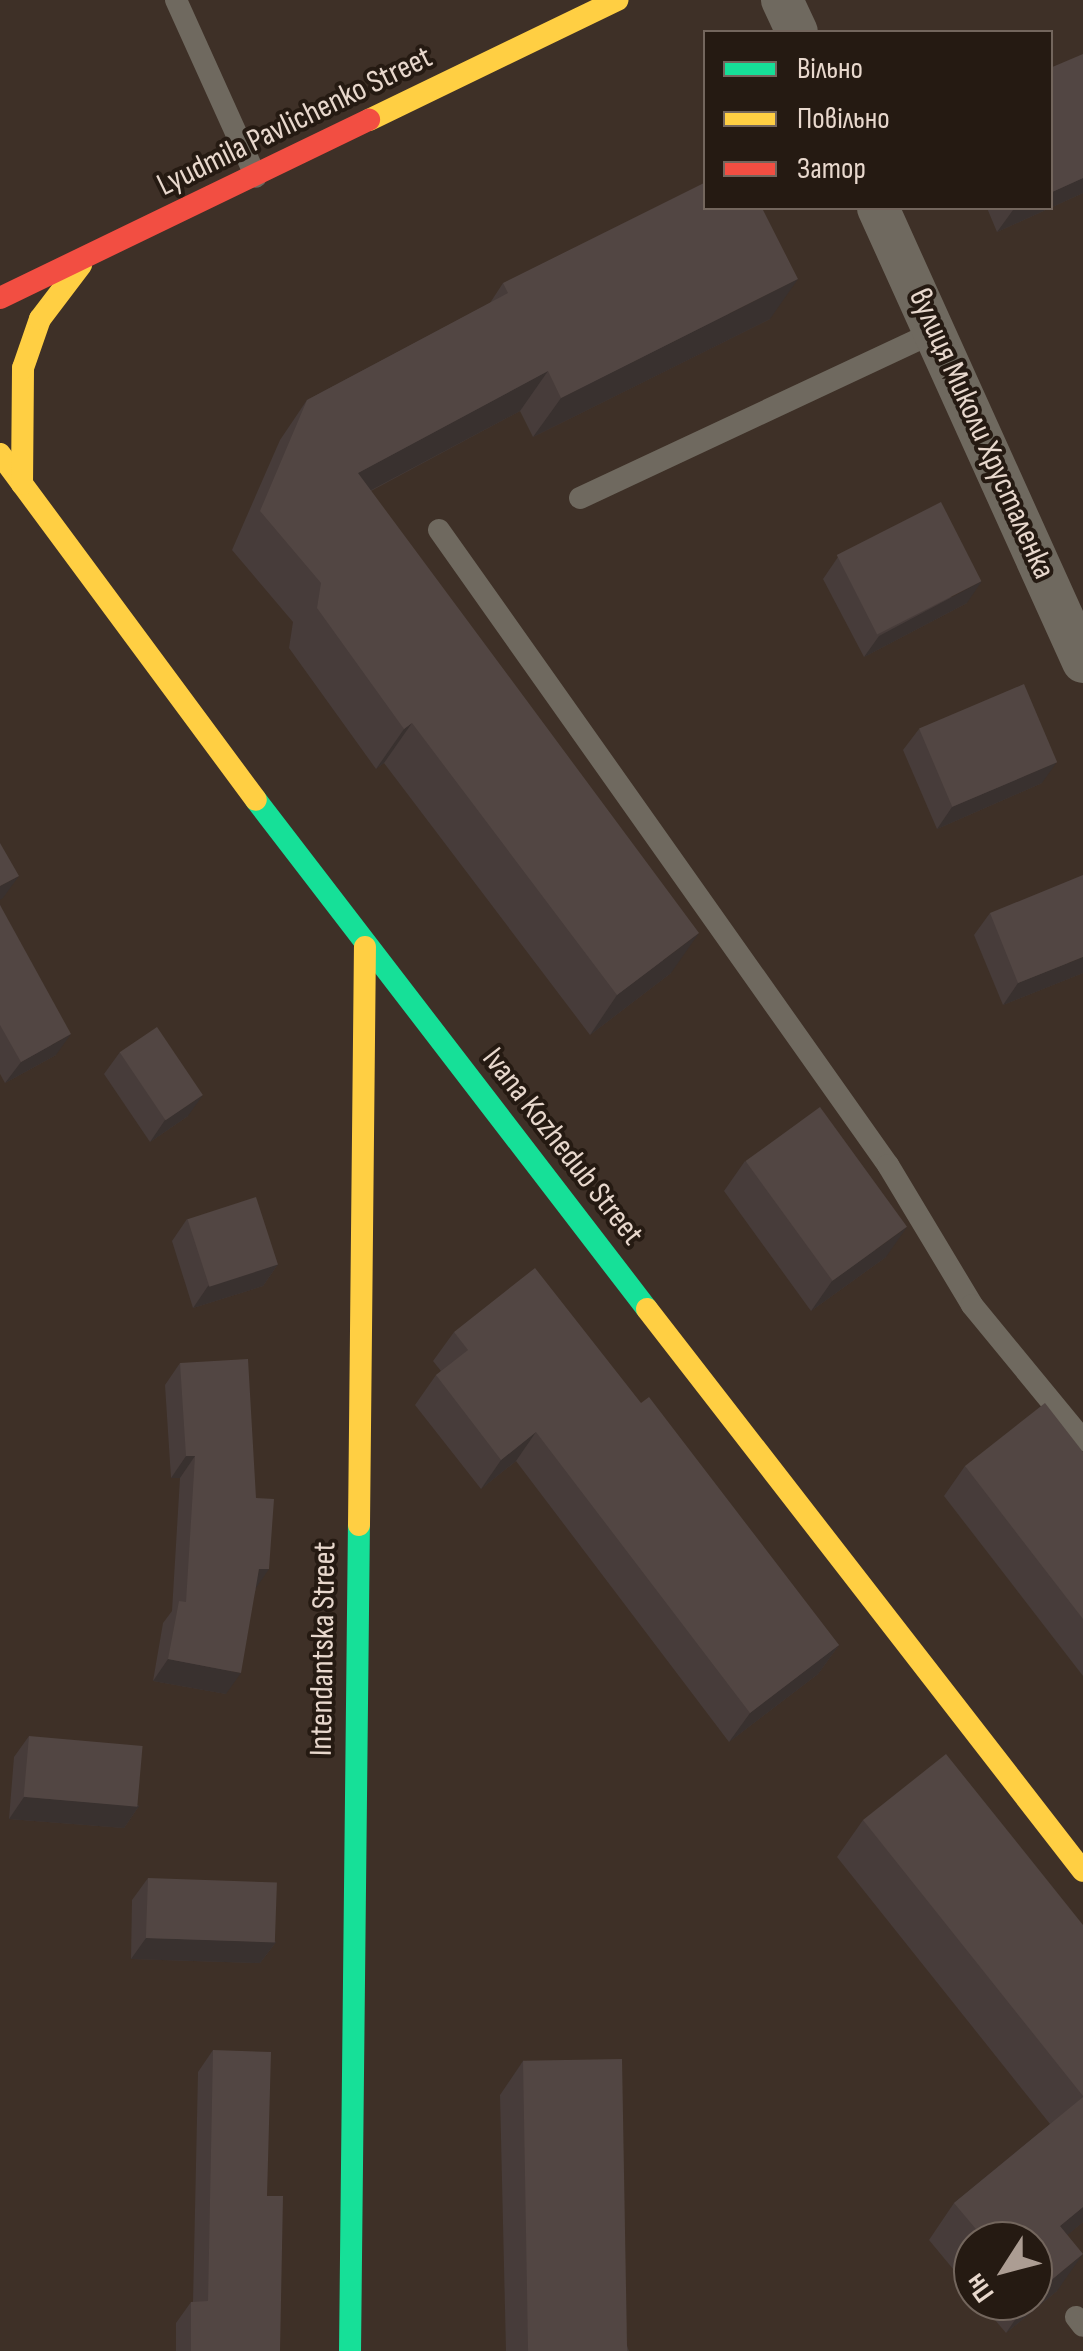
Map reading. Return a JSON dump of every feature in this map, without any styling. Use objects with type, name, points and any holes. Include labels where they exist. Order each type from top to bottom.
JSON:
[{"type":"street","name":"Lyudmila Pavlichenko Street","points":[[5,294],[80,265],[617,0]]},
{"type":"street","points":[[782,0],[797,30]]},
{"type":"street","name":"вулиця Миколи Хрусталенка","points":[[879,210],[1083,662]]},
{"type":"street","points":[[22,484],[23,368],[40,319],[80,265]]},
{"type":"street","name":"Ivana Kozhedub Street","points":[[0,454],[365,947],[1083,1872]]},
{"type":"street","name":"Intendantska Street","points":[[350,2351],[365,947]]},
{"type":"lane","points":[[176,0],[256,176]]},
{"type":"lane","points":[[580,498],[936,332]]},
{"type":"lane","points":[[439,530],[888,1166],[972,1306],[1083,1440]]},
{"type":"building","points":[[1083,54],[1083,178],[1053,192],[1053,67]]},
{"type":"building","points":[[703,183],[703,210],[763,210],[798,279],[561,398],[548,371],[358,473],[699,933],[617,995],[412,723],[404,729],[317,608],[321,583],[260,511],[307,400],[508,293],[503,283]]},
{"type":"building","points":[[941,502],[981,581],[877,634],[837,555]]},
{"type":"building","points":[[1024,684],[1057,762],[952,807],[919,729]]},
{"type":"building","points":[[0,843],[19,876],[0,886]]},
{"type":"building","points":[[1083,875],[1083,957],[1018,983],[990,913]]},
{"type":"building","points":[[0,905],[71,1034],[21,1062],[0,1025]]},
{"type":"building","points":[[157,1027],[203,1095],[166,1120],[120,1052]]},
{"type":"building","points":[[820,1107],[907,1227],[833,1281],[746,1161]]},
{"type":"building","points":[[256,1197],[278,1265],[209,1287],[188,1219]]},
{"type":"building","points":[[535,1268],[641,1403],[649,1397],[839,1645],[750,1713],[536,1432],[501,1460],[436,1375],[468,1350],[454,1332]]},
{"type":"building","points":[[248,1359],[256,1498],[274,1499],[269,1569],[259,1569],[241,1673],[168,1659],[179,1601],[186,1602],[195,1456],[186,1456],[180,1363]]},
{"type":"building","points":[[1045,1403],[1083,1452],[1083,1619],[965,1466]]},
{"type":"building","points":[[29,1736],[143,1746],[137,1807],[24,1797]]},
{"type":"building","points":[[946,1754],[1083,1925],[1083,2096],[863,1820]]},
{"type":"building","points":[[148,1878],[277,1883],[275,1942],[146,1938]]},
{"type":"building","points":[[213,2050],[271,2052],[267,2196],[283,2196],[280,2351],[191,2351],[191,2302],[208,2301]]},
{"type":"building","points":[[622,2059],[627,2351],[528,2351],[523,2061]]},
{"type":"building","points":[[1083,2097],[1083,2207],[1060,2226],[1083,2254],[1053,2279],[1053,2221],[969,2221],[954,2203]]},
{"type":"traffic: fast","points":[[256,800],[647,1309]]},
{"type":"traffic: fast","points":[[350,2351],[359,1525]]},
{"type":"traffic: slow","points":[[369,120],[617,0]]},
{"type":"traffic: slow","points":[[22,484],[23,368],[40,319],[81,265]]},
{"type":"traffic: slow","points":[[0,454],[256,800]]},
{"type":"traffic: slow","points":[[359,1525],[365,947]]},
{"type":"traffic: slow","points":[[647,1309],[1083,1871]]},
{"type":"traffic: jam","points":[[0,298],[369,120]]}]
